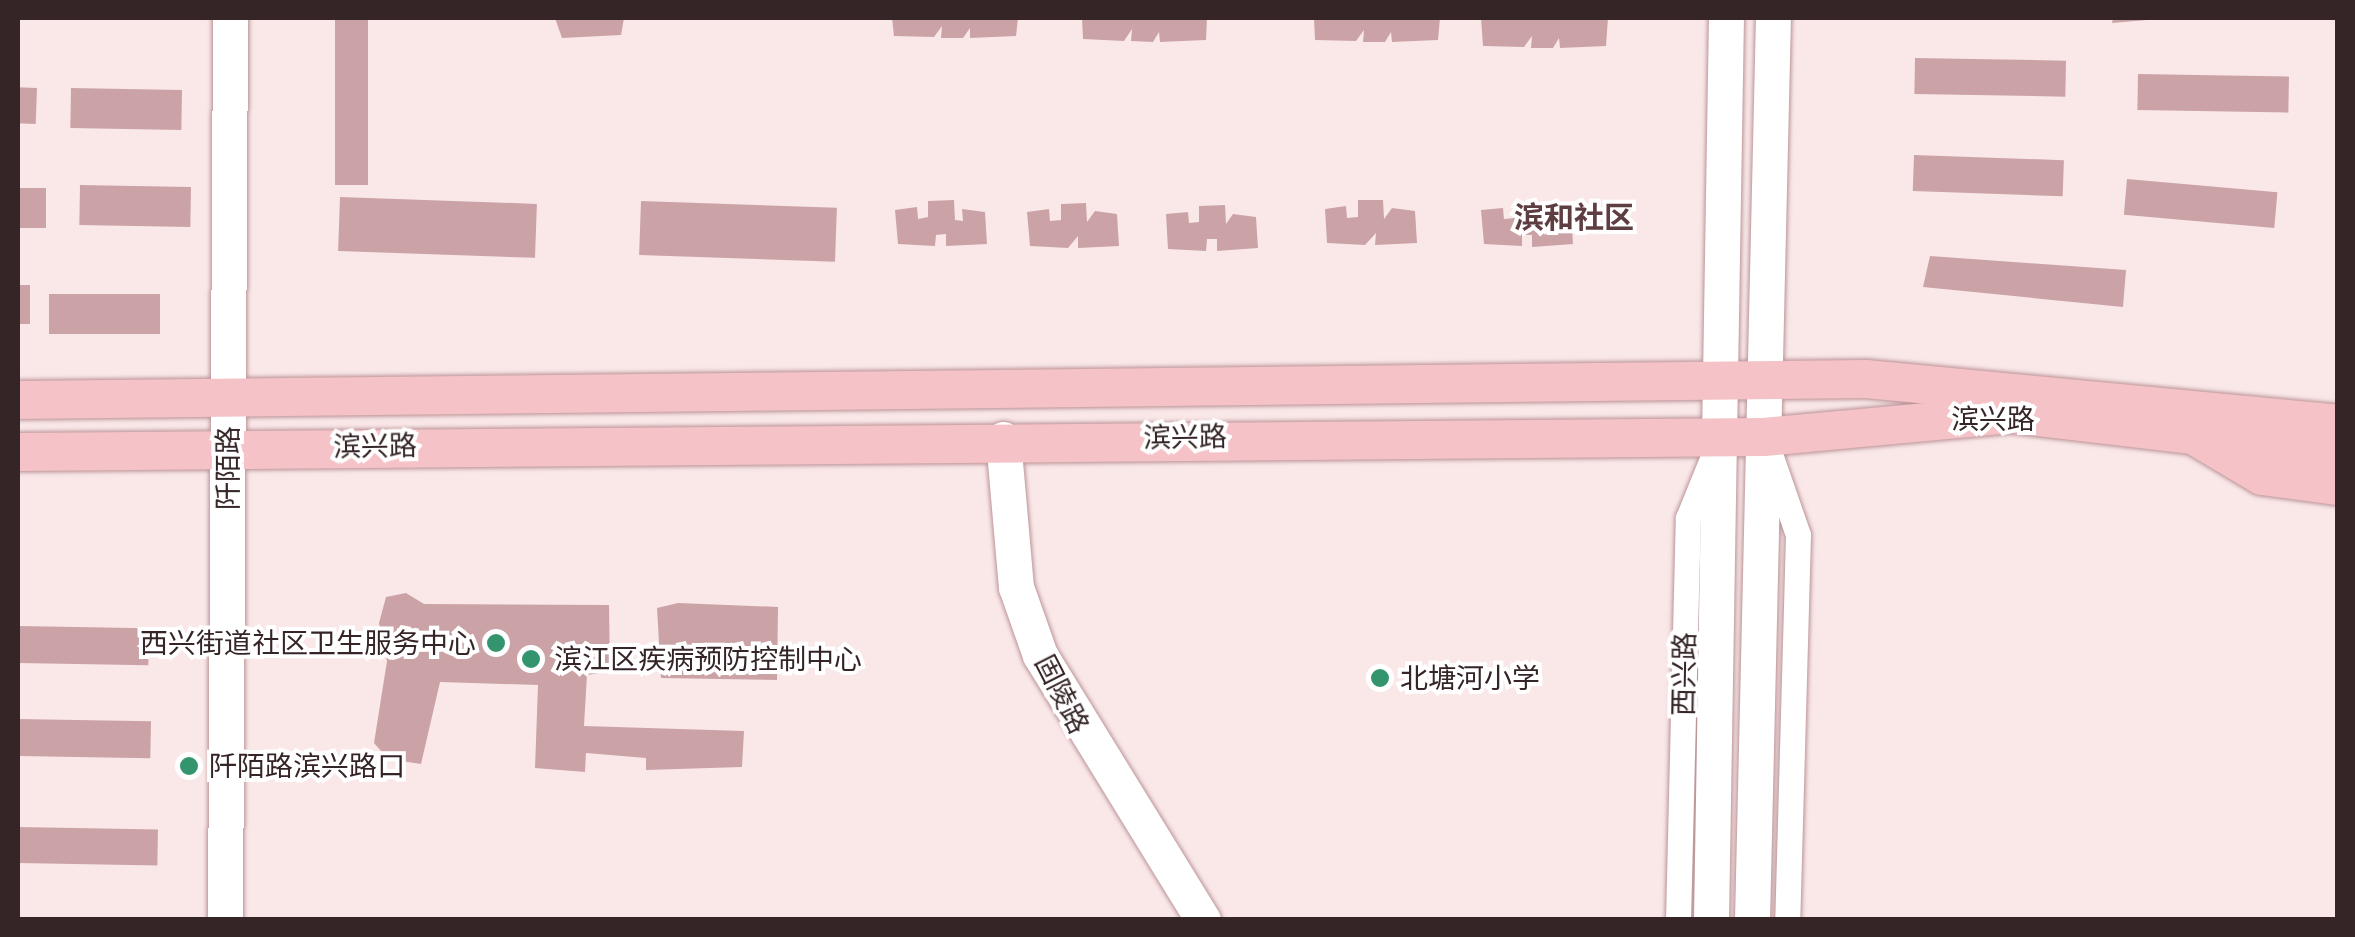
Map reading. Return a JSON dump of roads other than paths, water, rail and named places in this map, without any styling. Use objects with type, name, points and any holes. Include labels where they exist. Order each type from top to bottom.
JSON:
[{"type":"main road","name":"阡陌路","points":[[225,920],[230,18]]},
{"type":"main road","name":"西兴路","points":[[1711,920],[1726,18]]},
{"type":"main road","points":[[1752,920],[1773,18]]},
{"type":"main road","name":"滨兴路","points":[[18,400],[1866,379],[2338,424]]},
{"type":"main road","name":"滨兴路","points":[[18,452],[1003,439],[1764,437],[2011,414],[2193,435],[2262,476],[2338,486]]},
{"type":"main road","points":[[2193,435],[2338,449]]},
{"type":"main road","name":"固陵路","points":[[1003,439],[1016,587],[1040,656],[1203,920]]},
{"type":"street","name":"西兴路","points":[[1678,920],[1688,518],[1722,436]]},
{"type":"street","points":[[1764,437],[1798,536],[1787,920]]},
{"type":"place","name":"西兴街道社区卫生服务中心","points":[[496,643]]},
{"type":"place","name":"滨江区疾病预防控制中心","points":[[531,659]]},
{"type":"place","name":"北塘河小学","points":[[1380,678]]},
{"type":"place","name":"阡陌路滨兴路口","points":[[189,766]]},
{"type":"district","name":"滨和社区","points":[[1574,217]]}]
